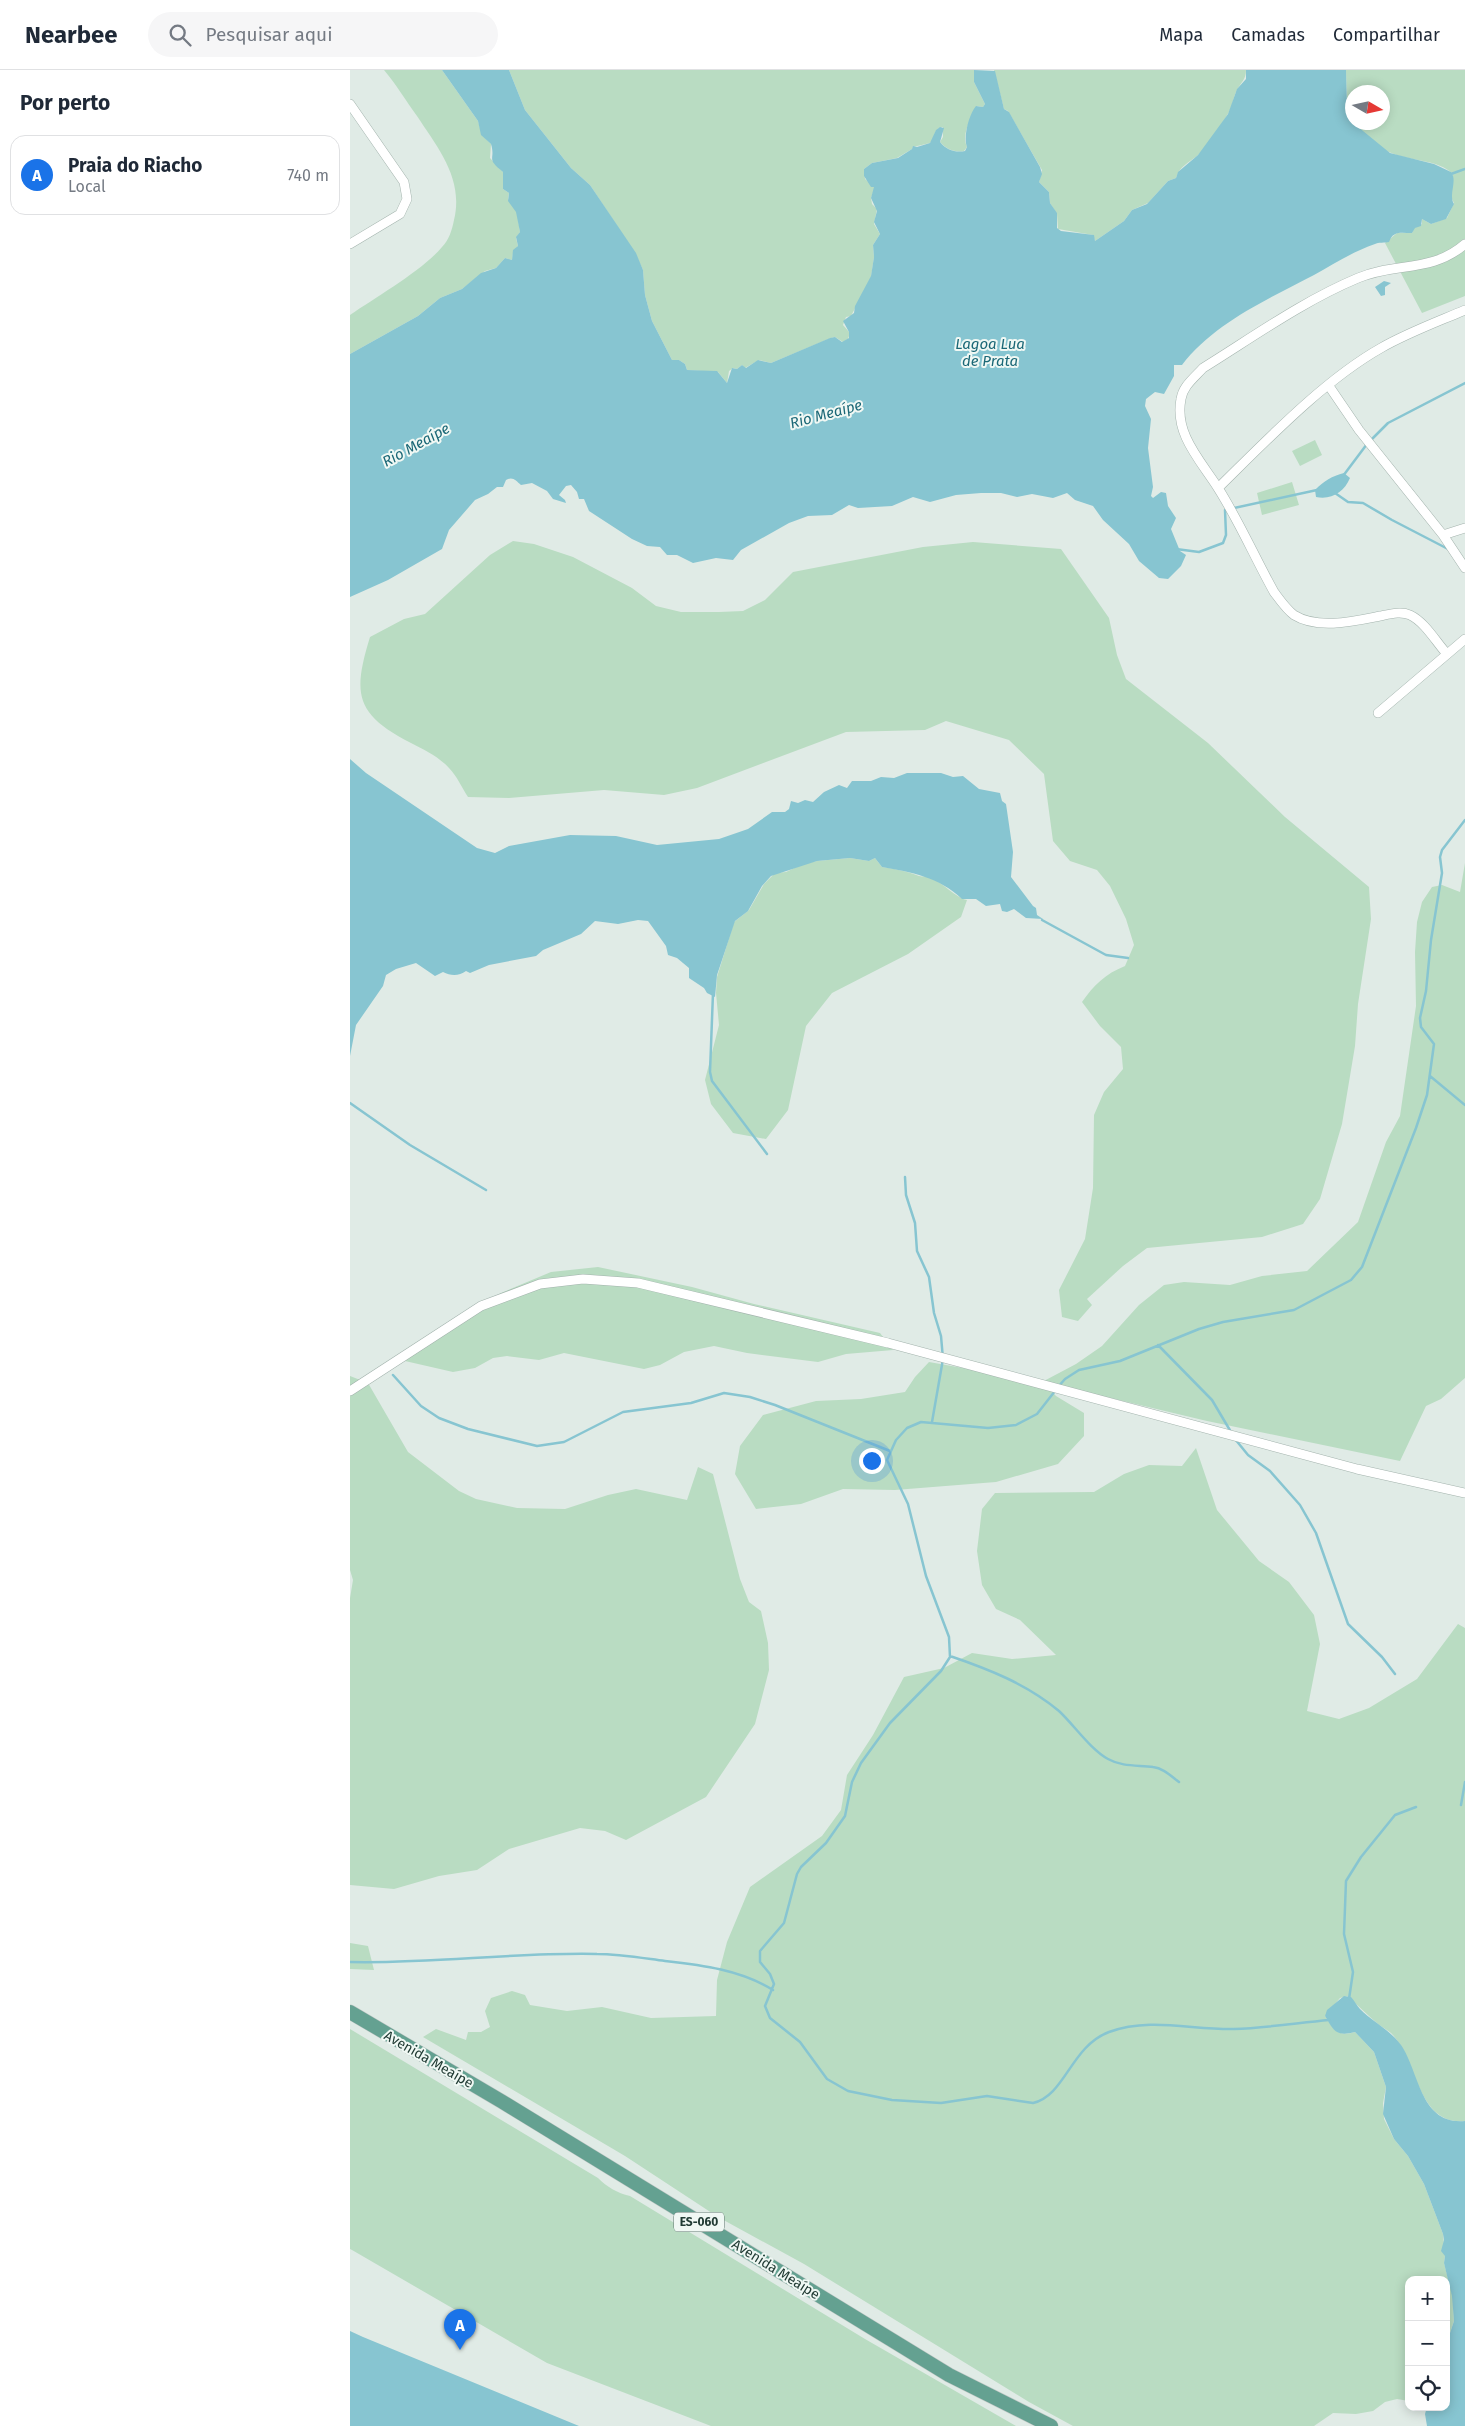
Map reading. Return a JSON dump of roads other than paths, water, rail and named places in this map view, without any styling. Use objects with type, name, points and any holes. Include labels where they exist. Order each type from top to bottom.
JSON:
[{"type":"main road","name":"Avenida Meaípe","points":[[350,2012],[501,2101],[949,2375],[1051,2426]]},
{"type":"street","points":[[350,104],[404,182],[407,200],[400,214],[350,244]]},
{"type":"street","points":[[1446,654],[1426,629],[1409,615],[1395,613],[1343,622],[1324,622],[1301,618],[1293,614],[1274,592],[1218,488],[1194,455],[1180,415],[1181,399],[1185,386],[1202,368],[1283,318],[1359,277],[1379,271],[1427,265],[1444,259],[1465,244]]},
{"type":"street","points":[[1218,488],[1273,434],[1328,386],[1380,348],[1465,310]]},
{"type":"street","points":[[1328,386],[1389,470],[1443,535],[1465,568]]},
{"type":"street","points":[[1443,535],[1465,528]]},
{"type":"street","points":[[1378,713],[1465,639]]},
{"type":"street","points":[[350,1391],[481,1306],[540,1284],[583,1279],[638,1283],[888,1343],[1357,1469],[1465,1493]]},
{"type":"water","name":"Lagoa Lua de Prata","points":[[442,70],[509,70],[525,110],[571,168],[590,185],[636,253],[643,270],[645,295],[652,321],[672,360],[679,360],[685,364],[687,370],[717,371],[727,383],[732,368],[737,369],[742,365],[746,368],[758,360],[771,363],[830,338],[835,337],[842,342],[849,338],[849,332],[843,321],[854,313],[855,306],[871,276],[874,257],[873,245],[880,234],[874,222],[877,211],[871,198],[874,187],[871,187],[864,176],[864,169],[872,163],[898,158],[912,149],[913,146],[917,147],[930,143],[936,130],[940,127],[944,128],[940,142],[942,145],[958,152],[965,151],[967,147],[966,132],[971,114],[976,106],[983,107],[985,104],[974,82],[974,70],[995,71],[1004,109],[1009,112],[1040,167],[1042,174],[1039,182],[1049,192],[1050,203],[1057,213],[1057,228],[1061,231],[1094,235],[1095,241],[1124,221],[1132,210],[1147,204],[1168,181],[1176,178],[1178,172],[1198,155],[1228,114],[1237,89],[1246,79],[1246,70],[1346,70],[1345,130],[1362,130],[1390,153],[1434,164],[1451,172],[1454,179],[1452,200],[1454,204],[1446,219],[1431,224],[1422,219],[1421,226],[1415,228],[1412,233],[1395,234],[1389,242],[1376,243],[1359,250],[1243,313],[1210,337],[1182,365],[1174,365],[1174,376],[1164,394],[1155,392],[1146,399],[1145,406],[1151,419],[1148,448],[1153,487],[1151,496],[1153,498],[1161,492],[1166,493],[1168,506],[1176,518],[1171,529],[1180,551],[1186,555],[1181,566],[1168,579],[1159,578],[1139,561],[1129,544],[1103,520],[1093,506],[1075,500],[1067,493],[1053,498],[1032,494],[1017,497],[1001,493],[981,493],[956,495],[930,502],[913,497],[892,506],[858,508],[849,505],[832,515],[808,516],[789,523],[741,550],[733,560],[716,558],[693,563],[677,555],[667,555],[660,547],[647,546],[632,539],[589,511],[584,499],[579,499],[577,492],[571,485],[566,486],[559,495],[566,503],[553,499],[547,491],[532,483],[521,485],[511,479],[506,480],[503,487],[497,487],[475,500],[449,530],[442,549],[388,580],[350,597],[350,354],[418,316],[440,298],[462,289],[481,273],[496,268],[505,258],[512,260],[513,250],[518,246],[516,237],[520,232],[516,212],[508,201],[509,193],[503,189],[503,172],[494,164],[491,144],[481,135],[478,121]]},
{"type":"water","points":[[1384,281],[1391,283],[1385,287],[1385,295],[1381,296],[1375,287]]},
{"type":"water","points":[[1344,473],[1350,478],[1341,491],[1332,496],[1316,497],[1315,490],[1322,484],[1332,477]]},
{"type":"water","points":[[350,759],[366,773],[477,848],[495,853],[509,846],[570,835],[616,836],[657,845],[719,839],[748,829],[772,812],[785,812],[789,809],[791,801],[798,803],[805,800],[813,802],[824,792],[839,785],[847,788],[852,781],[871,781],[881,777],[894,778],[907,773],[941,773],[953,777],[963,776],[979,789],[1000,793],[1002,801],[1006,804],[1013,852],[1011,877],[1036,908],[1037,915],[1043,919],[1026,918],[1014,909],[1007,912],[1002,911],[1000,904],[986,906],[976,899],[962,899],[944,885],[924,877],[882,867],[875,858],[869,861],[850,858],[817,861],[771,876],[762,886],[748,911],[735,921],[717,975],[715,997],[689,978],[689,968],[677,958],[668,955],[666,946],[648,921],[638,920],[618,924],[595,921],[581,934],[543,950],[536,956],[489,965],[470,973],[466,971],[455,975],[443,972],[435,976],[416,963],[396,969],[386,975],[383,986],[356,1025],[350,1056]]},
{"type":"water","points":[[1344,1996],[1351,1997],[1360,2009],[1392,2035],[1401,2045],[1423,2095],[1430,2106],[1439,2115],[1450,2120],[1465,2121],[1465,2426],[1427,2426],[1425,2414],[1426,2411],[1450,2411],[1450,2333],[1454,2321],[1450,2276],[1447,2276],[1444,2263],[1445,2256],[1441,2251],[1444,2240],[1443,2234],[1424,2184],[1408,2156],[1394,2139],[1383,2114],[1386,2087],[1374,2052],[1355,2032],[1344,2034],[1333,2029],[1325,2016],[1327,2010]]},
{"type":"water","points":[[350,2331],[363,2337],[579,2426],[350,2426]]},
{"type":"waterway","points":[[1451,174],[1465,169]]},
{"type":"waterway","points":[[1371,440],[1388,423],[1465,383]]},
{"type":"waterway","points":[[1343,476],[1367,444]]},
{"type":"waterway","points":[[1176,549],[1199,552],[1223,543],[1226,535],[1225,510],[1317,490]]},
{"type":"waterway","points":[[1335,493],[1348,502],[1363,503],[1448,549]]},
{"type":"waterway","points":[[1058,1387],[1065,1379],[1079,1370],[1120,1361],[1199,1329],[1223,1322],[1294,1310],[1351,1280],[1362,1267],[1427,1095],[1434,1044],[1421,1027],[1420,1018],[1426,991],[1431,940],[1442,873],[1440,857],[1442,850],[1465,820]]},
{"type":"waterway","points":[[1042,920],[1106,955],[1128,958]]},
{"type":"waterway","points":[[713,993],[710,1072],[712,1081],[767,1154]]},
{"type":"waterway","points":[[1430,1076],[1465,1105]]},
{"type":"waterway","points":[[350,1103],[410,1145],[486,1190]]},
{"type":"waterway","points":[[905,1177],[906,1195],[915,1223],[917,1251],[929,1277],[934,1313],[941,1336],[943,1359],[932,1422]]},
{"type":"waterway","points":[[1158,1345],[1212,1400],[1231,1432]]},
{"type":"waterway","points":[[393,1375],[421,1406],[439,1418],[468,1429],[537,1446],[564,1442],[623,1412],[691,1403],[724,1393],[750,1397],[775,1405],[890,1451]]},
{"type":"waterway","points":[[1055,1391],[1037,1414],[1016,1425],[988,1428],[921,1422],[907,1428],[896,1440],[887,1460],[908,1504],[926,1576],[949,1637],[950,1657],[941,1671],[890,1723],[861,1763],[852,1782],[845,1816],[826,1843],[801,1867],[797,1874],[784,1923],[760,1951],[760,1962],[770,1974],[774,1984],[765,2006],[770,2018],[800,2042],[827,2079],[848,2091],[892,2100],[941,2103],[987,2096],[1033,2103],[1044,2099],[1053,2091],[1086,2048],[1096,2039],[1109,2032],[1124,2028],[1140,2025],[1171,2025],[1234,2029],[1329,2020]]},
{"type":"waterway","points":[[1235,1439],[1248,1455],[1270,1471],[1300,1505],[1316,1533],[1348,1624],[1382,1657],[1395,1674]]},
{"type":"waterway","points":[[950,1656],[993,1672],[1047,1701],[1059,1711],[1089,1744],[1113,1762],[1157,1768],[1179,1782]]},
{"type":"waterway","points":[[1461,1805],[1465,1782]]},
{"type":"waterway","points":[[1349,1999],[1353,1972],[1344,1934],[1346,1881],[1361,1857],[1395,1815],[1416,1807]]},
{"type":"waterway","points":[[350,1962],[566,1954],[614,1955],[693,1964],[735,1973],[773,1990]]},
{"type":"place","name":"Praia do Riacho","points":[[460,2350]]},
{"type":"water label","name":"Rio Meaípe","points":[[826,414]]},
{"type":"water label","name":"Rio Meaípe","points":[[416,445]]}]
